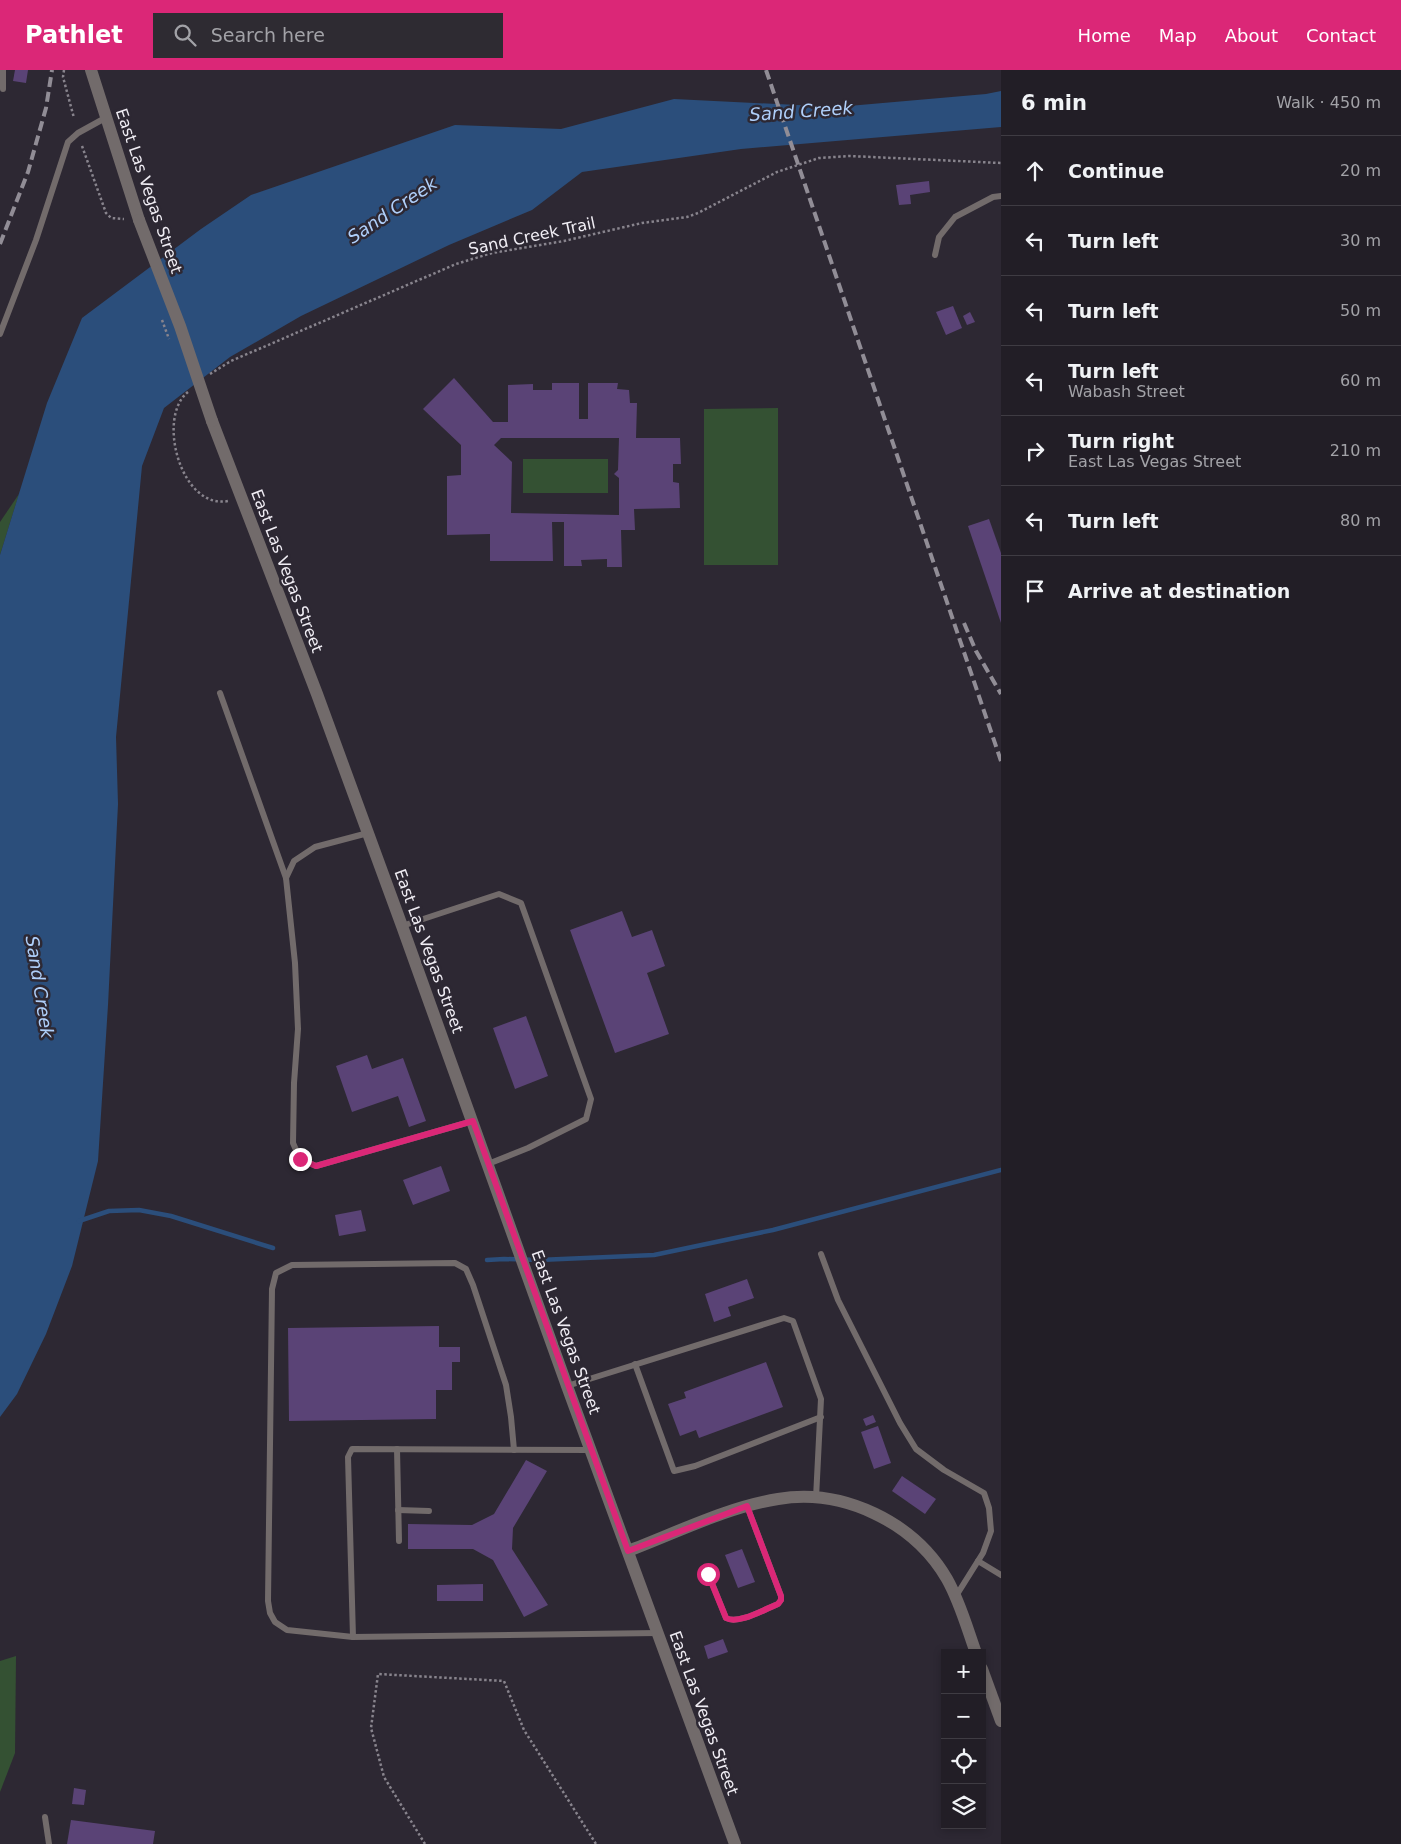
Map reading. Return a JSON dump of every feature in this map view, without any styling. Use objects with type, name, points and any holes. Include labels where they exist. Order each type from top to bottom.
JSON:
[{"type":"street","name":"East Las Vegas Street","points":[[91,70],[139,220],[180,326],[212,421],[368,833],[567,1386],[735,1844]]},
{"type":"street","points":[[628,1551],[747,1506],[780,1498],[816,1498],[860,1507],[881,1516],[901,1529],[918,1543],[935,1562],[955,1597],[974,1649]]},
{"type":"street","points":[[986,1680],[1001,1721]]},
{"type":"lane","points":[[3,70],[3,89]]},
{"type":"lane","points":[[0,334],[36,240],[68,142],[78,133],[107,117]]},
{"type":"lane","points":[[935,255],[940,237],[955,217],[993,197],[1001,196]]},
{"type":"lane","points":[[220,693],[286,878],[295,963],[298,1029],[294,1083],[293,1143],[300,1159],[316,1166],[473,1121]]},
{"type":"lane","points":[[286,878],[294,861],[315,847],[368,833]]},
{"type":"lane","points":[[402,926],[499,894],[521,903],[591,1099],[586,1119],[528,1148],[488,1164]]},
{"type":"lane","points":[[821,1254],[838,1300],[900,1423],[916,1449],[944,1470],[984,1493],[990,1508],[991,1531],[983,1553],[955,1597]]},
{"type":"lane","points":[[514,1450],[506,1385],[474,1285],[466,1268],[455,1263],[292,1265],[276,1273],[272,1289],[269,1553],[270,1613],[275,1622],[287,1630],[353,1637],[658,1633]]},
{"type":"lane","points":[[567,1386],[784,1318],[793,1321],[821,1399],[816,1498]]},
{"type":"lane","points":[[635,1364],[674,1471],[695,1466],[821,1418]]},
{"type":"lane","points":[[353,1637],[348,1457],[352,1449],[591,1450]]},
{"type":"lane","points":[[398,1449],[399,1541]]},
{"type":"lane","points":[[708,1574],[726,1618],[730,1621],[738,1620],[778,1604],[781,1600],[747,1506]]},
{"type":"lane","points":[[398,1510],[429,1510]]},
{"type":"lane","points":[[978,1561],[1001,1575]]},
{"type":"lane","points":[[45,1817],[49,1844]]},
{"type":"path","points":[[64,70],[63,77],[74,118]]},
{"type":"path","points":[[82,146],[106,213],[111,218],[124,219],[126,223]]},
{"type":"path","name":"Sand Creek Trail","points":[[208,376],[231,361],[456,264],[492,253],[642,223],[687,218],[777,172],[819,158],[850,156],[1001,163]]},
{"type":"path","points":[[160,314],[170,342]]},
{"type":"path","points":[[187,387],[190,396]]},
{"type":"path","points":[[188,391],[182,396],[175,415],[175,454],[183,471],[198,492],[211,501],[228,500]]},
{"type":"path","points":[[425,1844],[384,1777],[372,1728],[378,1674],[504,1681],[524,1730],[596,1844]]},
{"type":"green space","points":[[778,408],[778,565],[704,565],[704,409]]},
{"type":"green space","points":[[523,459],[608,459],[608,493],[523,493]]},
{"type":"green space","points":[[19,494],[0,555],[0,522]]},
{"type":"green space","points":[[16,1656],[15,1753],[0,1792],[0,1661]]},
{"type":"water","name":"Sand Creek","points":[[1001,91],[1001,127],[741,149],[582,172],[532,210],[449,245],[301,316],[230,357],[164,408],[142,466],[116,737],[118,804],[98,1161],[72,1266],[46,1334],[17,1394],[0,1417],[0,555],[47,403],[82,318],[201,229],[251,195],[455,125],[561,129],[674,99],[837,107],[986,94]]},
{"type":"building","points":[[15,70],[28,70],[26,83],[13,81]]},
{"type":"building","points":[[929,181],[930,192],[910,195],[911,204],[899,205],[896,185]]},
{"type":"building","points":[[953,306],[962,328],[946,335],[936,312]]},
{"type":"building","points":[[970,312],[975,322],[967,325],[963,316]]},
{"type":"building","points":[[454,378],[493,422],[508,422],[508,385],[533,384],[533,390],[552,390],[552,383],[579,383],[579,419],[588,419],[588,383],[618,383],[617,389],[629,390],[630,403],[637,403],[636,438],[680,438],[681,464],[673,464],[673,482],[679,483],[680,508],[634,509],[635,530],[621,530],[622,567],[607,567],[607,559],[581,560],[582,566],[564,566],[564,522],[552,522],[553,561],[490,561],[490,534],[447,535],[447,476],[461,475],[461,445],[423,409]],"holes":[[[501,438],[619,438],[618,470],[614,474],[619,478],[619,515],[511,513],[512,462],[494,445]]]},
{"type":"building","points":[[989,519],[1001,553],[1001,623],[968,526]]},
{"type":"building","points":[[622,911],[632,937],[652,930],[665,966],[647,973],[669,1034],[615,1053],[570,930]]},
{"type":"building","points":[[526,1016],[548,1076],[515,1089],[493,1028]]},
{"type":"building","points":[[367,1055],[372,1069],[403,1058],[426,1121],[409,1127],[398,1096],[352,1112],[336,1066]]},
{"type":"building","points":[[441,1166],[450,1191],[413,1205],[403,1180]]},
{"type":"building","points":[[361,1210],[366,1231],[339,1236],[335,1215]]},
{"type":"building","points":[[747,1279],[754,1298],[728,1307],[731,1316],[714,1322],[705,1294]]},
{"type":"building","points":[[439,1326],[439,1347],[460,1347],[460,1362],[452,1362],[452,1390],[436,1390],[436,1419],[289,1421],[288,1328]]},
{"type":"building","points":[[766,1362],[783,1407],[699,1438],[696,1430],[680,1436],[668,1404],[686,1398],[684,1392]]},
{"type":"building","points":[[873,1415],[876,1422],[866,1426],[863,1419]]},
{"type":"building","points":[[878,1426],[891,1463],[874,1469],[861,1432]]},
{"type":"building","points":[[526,1460],[547,1471],[513,1528],[512,1549],[548,1605],[524,1617],[493,1560],[473,1549],[408,1549],[408,1524],[472,1525],[494,1514]]},
{"type":"building","points":[[902,1476],[936,1499],[925,1514],[892,1491]]},
{"type":"building","points":[[742,1549],[755,1582],[738,1588],[725,1555]]},
{"type":"building","points":[[483,1584],[483,1601],[437,1601],[437,1585]]},
{"type":"building","points":[[723,1639],[728,1652],[708,1659],[704,1646]]},
{"type":"building","points":[[74,1788],[86,1790],[84,1805],[72,1804]]},
{"type":"building","points":[[71,1820],[155,1831],[153,1844],[67,1844]]},
{"type":"waterway","points":[[487,1260],[539,1260],[654,1255],[773,1230],[1001,1170]]},
{"type":"waterway","points":[[79,1221],[109,1211],[139,1210],[171,1216],[273,1248]]},
{"type":"railway","points":[[0,244],[28,172],[46,108],[52,70]]},
{"type":"railway","points":[[766,70],[1001,761]]},
{"type":"railway","points":[[964,623],[976,651],[1001,694]]},
{"type":"route","points":[[300,1159],[316,1166],[473,1121],[628,1551],[747,1506],[781,1600],[778,1604],[738,1620],[730,1621],[726,1618],[708,1574]]}]
